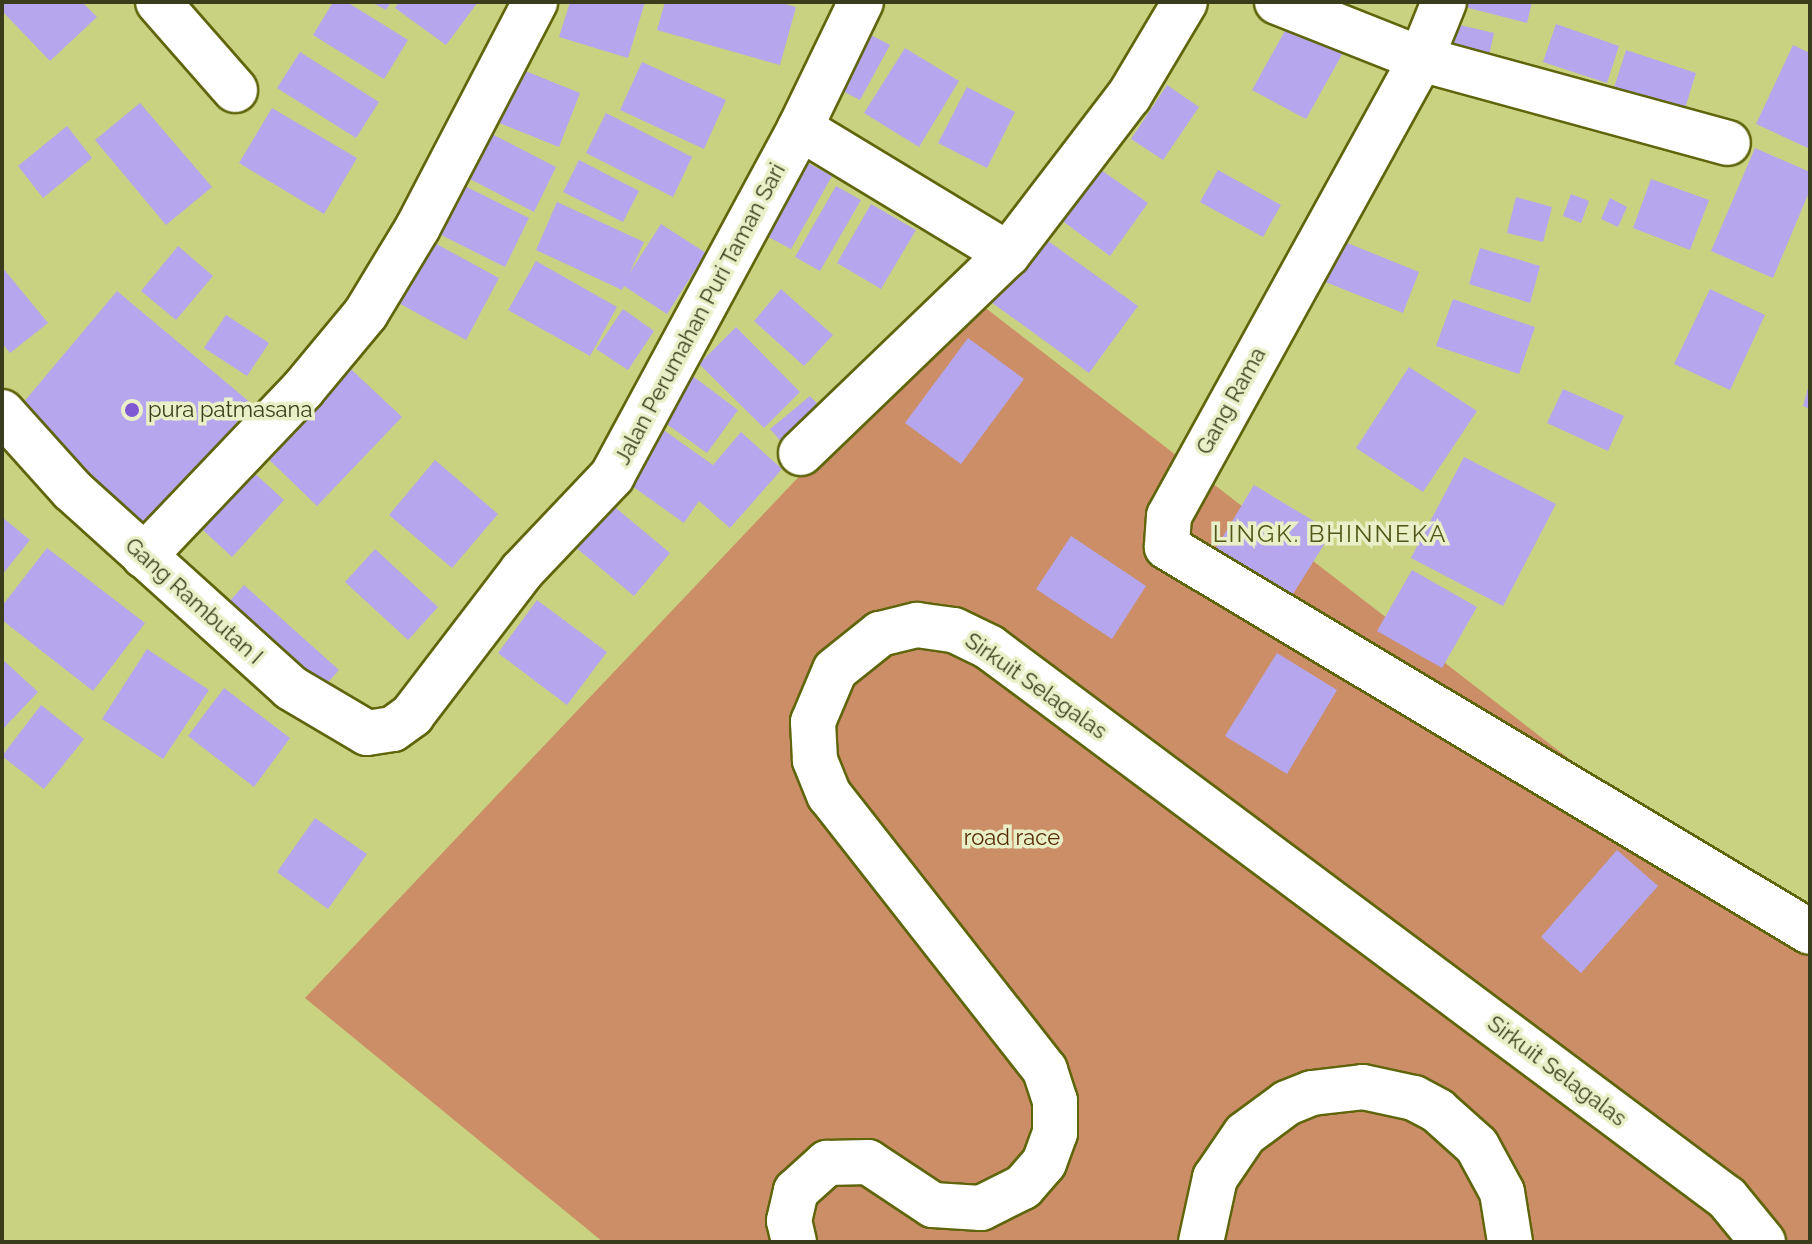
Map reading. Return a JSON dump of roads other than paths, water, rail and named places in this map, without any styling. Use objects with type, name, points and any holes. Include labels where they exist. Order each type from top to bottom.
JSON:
[{"type":"street","points":[[158,2],[235,90]]},
{"type":"street","points":[[144,556],[303,389],[366,313],[418,227],[535,2]]},
{"type":"street","name":"Jalan Perumahan Puri Taman Sari","points":[[412,715],[522,571],[612,476],[800,128],[861,2]]},
{"type":"street","points":[[801,453],[1008,254],[1129,96],[1185,2]]},
{"type":"street","points":[[1277,2],[1421,59],[1728,143]]},
{"type":"street","name":"Gang Rama","points":[[1444,2],[1421,59],[1174,505],[1164,537],[1178,557],[1810,932]]},
{"type":"street","points":[[800,128],[1008,254]]},
{"type":"street","name":"Gang Rambutan I","points":[[2,412],[72,490],[291,688],[344,724],[367,733],[393,729],[412,715]]},
{"type":"street","name":"Sirkuit Selagalas","points":[[794,1242],[789,1221],[796,1191],[827,1163],[868,1162],[933,1205],[981,1208],[1023,1187],[1044,1163],[1055,1133],[1055,1101],[1045,1070],[829,795],[815,760],[815,712],[835,670],[880,634],[917,625],[954,630],[989,647],[1727,1198],[1763,1242]]},
{"type":"street","points":[[1201,1242],[1215,1178],[1245,1134],[1287,1103],[1312,1093],[1363,1087],[1414,1098],[1448,1119],[1477,1146],[1502,1192],[1510,1242]]},
{"type":"place","name":"pura patmasana","points":[[132,410]]},
{"type":"district","name":"LINGK. BHINNEKA","points":[[1330,534]]},
{"type":"park label","name":"road race","points":[[1012,838]]}]
